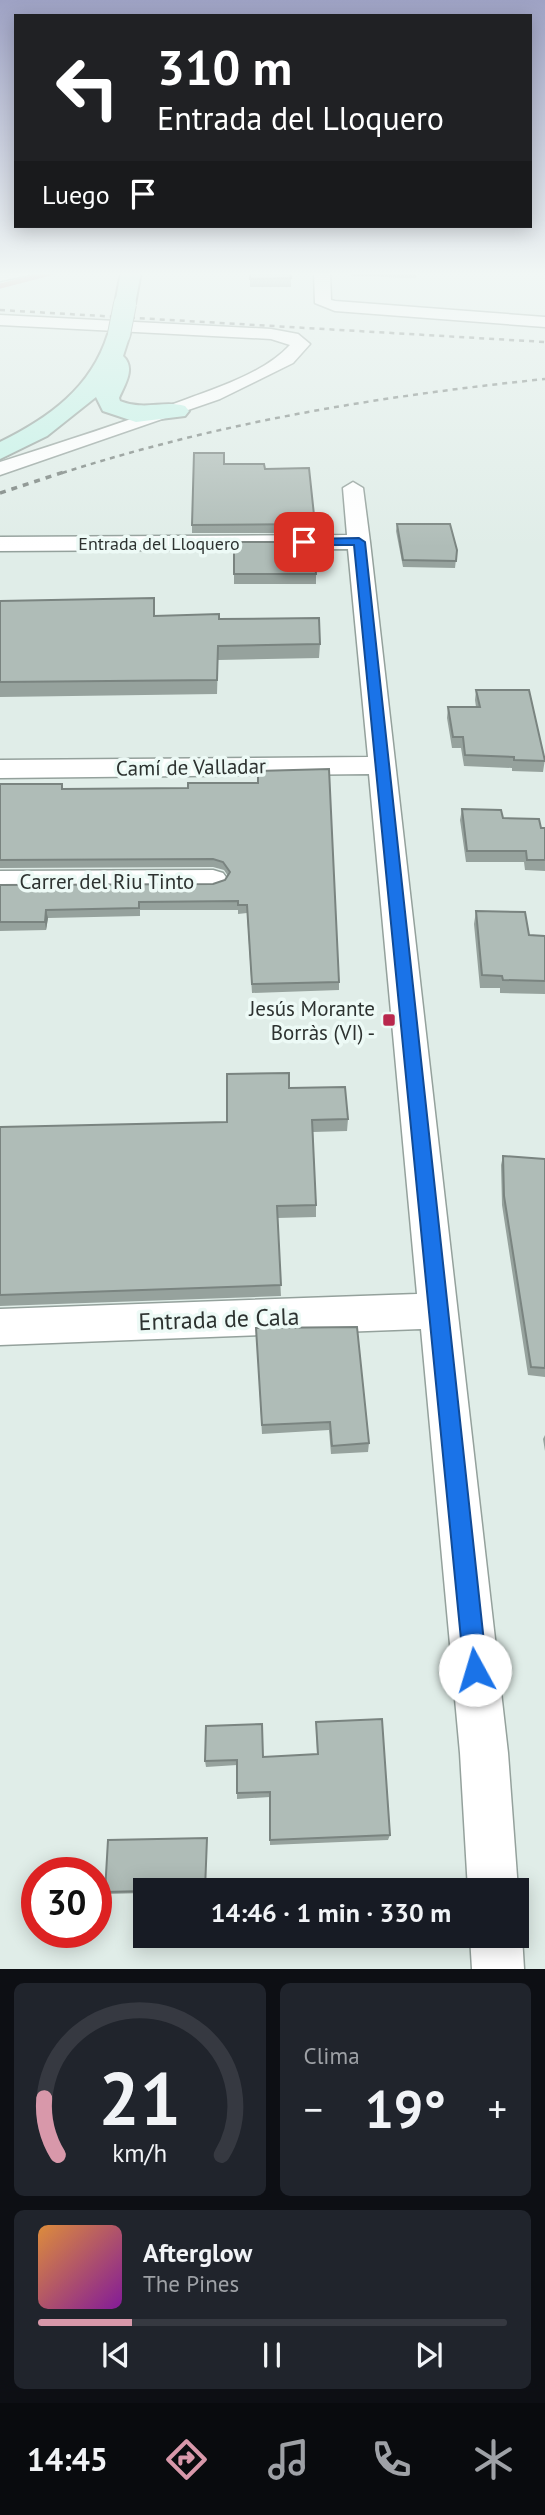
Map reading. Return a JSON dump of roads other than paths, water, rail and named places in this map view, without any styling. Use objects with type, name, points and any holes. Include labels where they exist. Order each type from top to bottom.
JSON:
[{"type":"street","points":[[0,452],[50,424],[90,391],[105,364]]},
{"type":"street","points":[[118,364],[119,374],[107,398],[111,406],[136,415],[177,411]]},
{"type":"street","points":[[0,469],[177,411],[277,364]]},
{"type":"street","points":[[0,445],[50,424]]},
{"type":"street","points":[[353,488],[484,1753],[492,1878]]},
{"type":"street","name":"Entrada del Lloquero","points":[[0,544],[359,542]]},
{"type":"street","name":"Camí de Valladar","points":[[0,769],[382,765]]},
{"type":"street","name":"Carrer del Riu Tinto","points":[[0,881],[213,880]]},
{"type":"street","name":"Entrada de Cala","points":[[0,1327],[439,1311]]},
{"type":"street","points":[[497,1948],[498,1969]]},
{"type":"railway","points":[[62,473],[182,439],[301,413],[422,394],[545,379]]},
{"type":"railway","points":[[0,493],[67,471]]},
{"type":"place","name":"Jesús Morante Borràs (VI) -","points":[[389,1020]]}]
